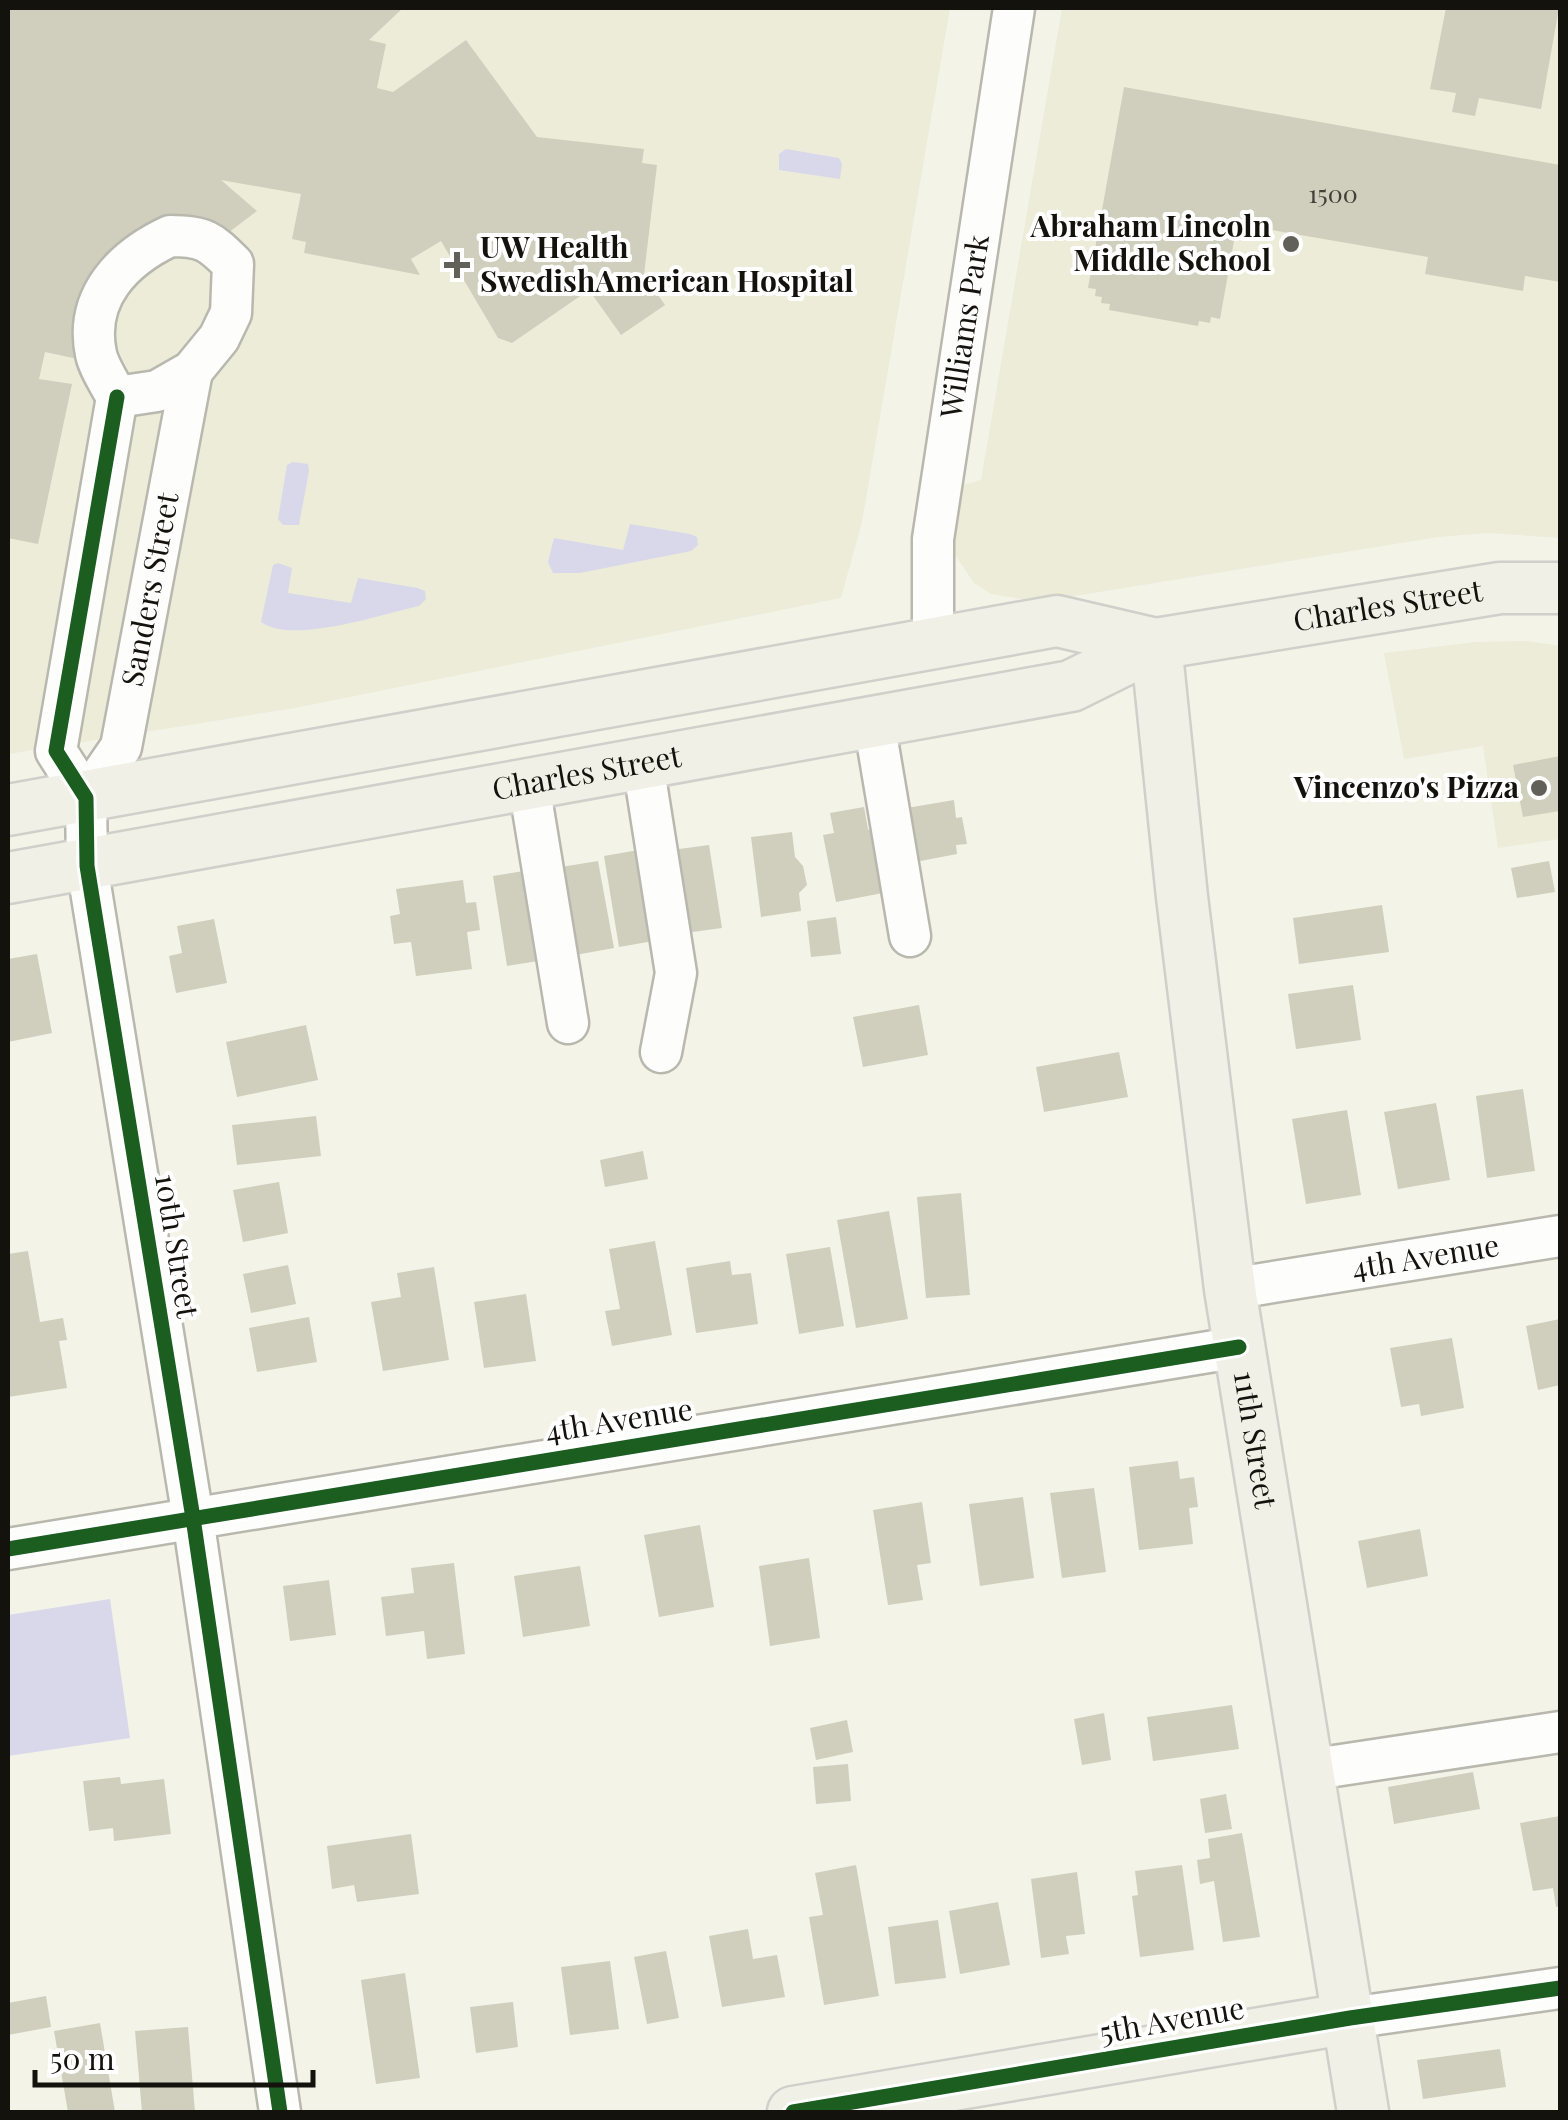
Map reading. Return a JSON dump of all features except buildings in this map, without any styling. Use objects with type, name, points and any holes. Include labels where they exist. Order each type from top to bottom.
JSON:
[{"type":"main road","name":"Charles Street","points":[[8,878],[1071,686],[1156,644],[1500,588],[1560,588]]},
{"type":"main road","name":"Charles Street","points":[[8,810],[1057,622],[1156,644]]},
{"type":"main road","name":"11th Street","points":[[1156,644],[1182,897],[1230,1289],[1364,2112]]},
{"type":"main road","name":"5th Avenue","points":[[793,2112],[1350,2018]]},
{"type":"street","name":"Williams Park","points":[[933,644],[934,539],[1014,8]]},
{"type":"street","points":[[86,798],[56,751],[117,397],[96,356],[94,316],[107,285],[142,250],[170,236],[196,236],[214,244],[233,264],[231,313],[220,338],[192,371],[157,391],[117,397]]},
{"type":"street","name":"Sanders Street","points":[[86,798],[120,747],[192,371]]},
{"type":"street","points":[[874,722],[910,936]]},
{"type":"street","points":[[643,764],[676,973],[661,1052]]},
{"type":"street","points":[[529,785],[568,1023]]},
{"type":"street","name":"10th Street","points":[[86,798],[86,866],[193,1518],[280,2112]]},
{"type":"street","name":"4th Avenue","points":[[1230,1289],[1560,1236]]},
{"type":"street","name":"4th Avenue","points":[[8,1549],[1239,1348]]},
{"type":"street","points":[[1308,1770],[1560,1732]]},
{"type":"street","name":"5th Avenue","points":[[1350,2018],[1560,1988]]},
{"type":"shaded area","name":"UW Health SwedishAmerican Hospital","points":[[8,8],[950,8],[862,522],[841,598],[295,708],[8,754]]},
{"type":"shaded area","name":"Abraham Lincoln Middle School","points":[[1062,8],[1560,8],[1560,538],[1490,533],[1438,537],[1038,602],[991,594],[974,583],[953,552],[947,532],[956,487],[981,480]]},
{"type":"shaded area","points":[[786,149],[839,158],[840,179],[779,170],[779,154]]},
{"type":"shaded area","points":[[308,464],[309,471],[299,525],[283,525],[278,519],[287,465]]},
{"type":"shaded area","points":[[630,524],[690,534],[697,537],[698,545],[691,551],[580,573],[553,573],[548,562],[554,538],[623,550]]},
{"type":"shaded area","points":[[273,565],[292,568],[288,593],[351,603],[358,578],[418,588],[425,591],[426,599],[419,606],[338,626],[275,628],[261,622]]},
{"type":"shaded area","points":[[1527,641],[1560,646],[1560,839],[1498,848],[1483,746],[1404,759],[1384,653],[1476,642]]},
{"type":"shaded area","points":[[110,1599],[130,1738],[8,1756],[8,1615]]},
{"type":"cycle path","points":[[117,397],[56,751],[86,798],[87,866],[193,1518],[280,2112]]},
{"type":"cycle path","points":[[8,1549],[1239,1347]]},
{"type":"cycle path","points":[[793,2112],[1350,2018],[1560,1988]]},
{"type":"place","name":"Abraham Lincoln Middle School","points":[[1291,244]]},
{"type":"place","name":"UW Health SwedishAmerican Hospital","points":[[457,265]]},
{"type":"place","name":"Vincenzo's Pizza","points":[[1539,788]]}]
